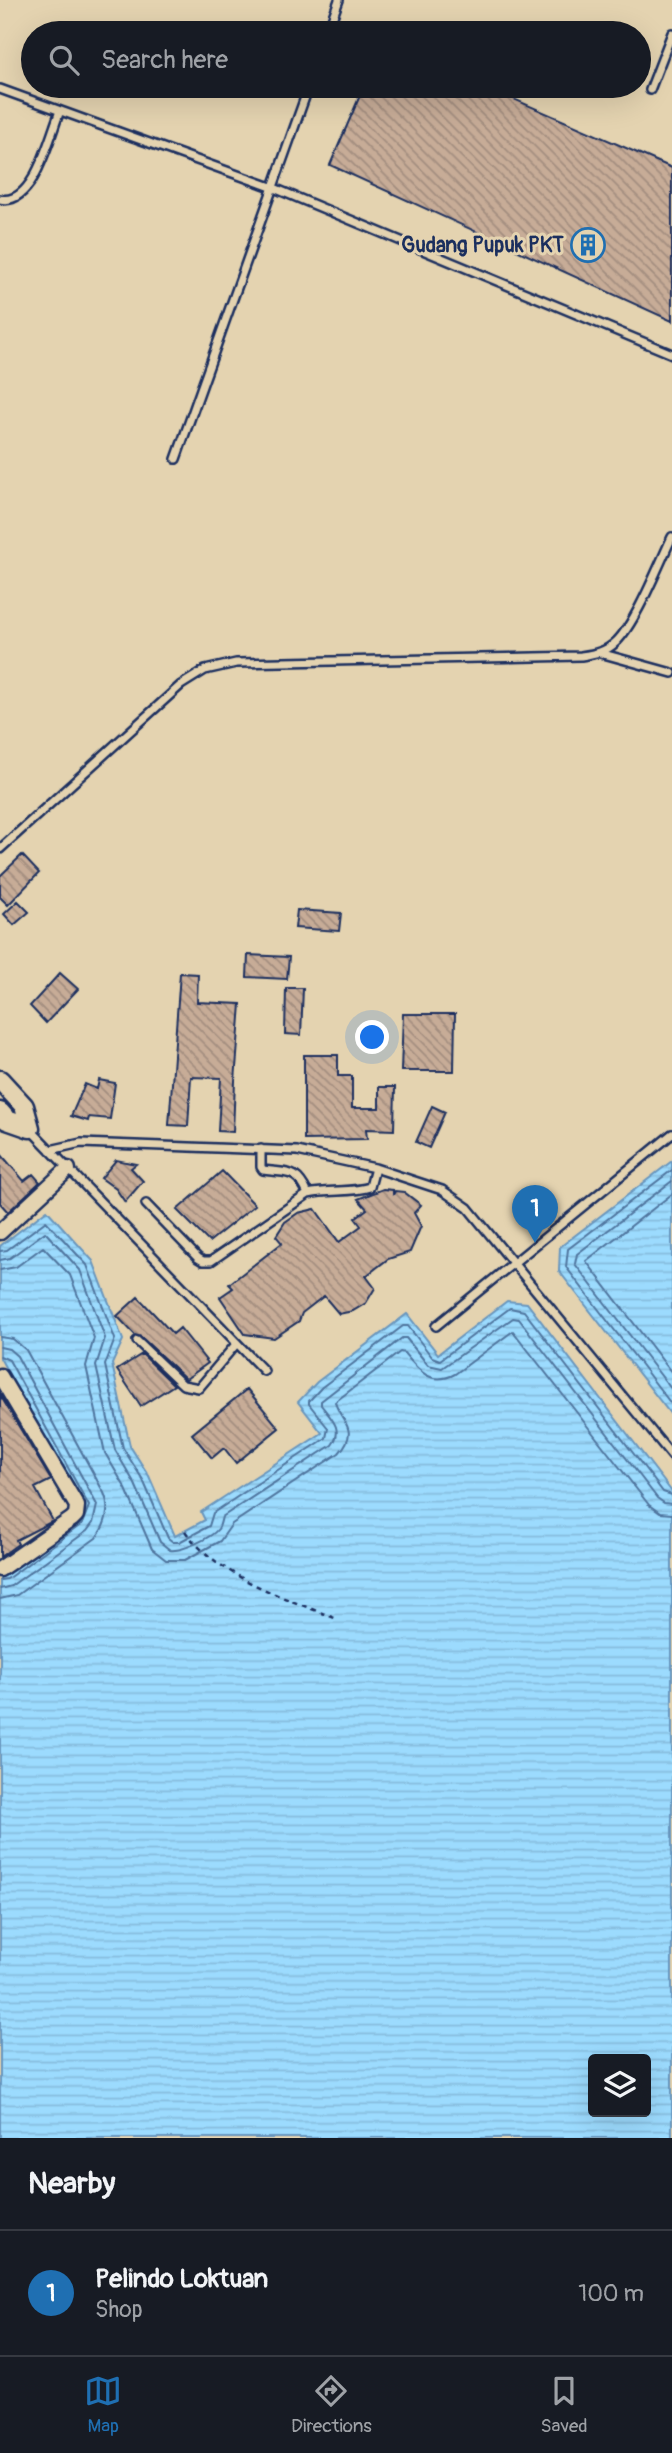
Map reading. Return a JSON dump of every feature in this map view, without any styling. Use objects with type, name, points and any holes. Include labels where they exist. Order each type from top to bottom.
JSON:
[{"type":"street","points":[[0,1080],[24,1106],[30,1128]]},
{"type":"street","points":[[4,1116],[24,1106]]},
{"type":"street","points":[[4,1116],[30,1128]]},
{"type":"street","points":[[0,1232],[68,1169]]},
{"type":"street","points":[[0,1376],[77,1506],[72,1519],[1,1566]]},
{"type":"lane","points":[[331,21],[339,0]]},
{"type":"lane","points":[[651,87],[672,33]]},
{"type":"lane","points":[[0,89],[21,97]]},
{"type":"lane","points":[[25,98],[274,188],[672,354]]},
{"type":"lane","points":[[176,460],[305,98]]},
{"type":"lane","points":[[0,200],[16,198],[31,185],[60,111]]},
{"type":"lane","points":[[0,849],[181,685],[205,670],[236,663],[581,656],[600,653],[616,643],[630,625],[672,537]]},
{"type":"lane","points":[[600,653],[672,673]]},
{"type":"lane","points":[[30,1128],[264,1371]]},
{"type":"lane","points":[[436,1326],[672,1134]]},
{"type":"lane","points":[[50,1150],[81,1143],[297,1151],[375,1168],[442,1190],[468,1208],[672,1456]]},
{"type":"lane","points":[[261,1149],[263,1170],[293,1174],[301,1180],[308,1194]]},
{"type":"lane","points":[[146,1204],[198,1258],[211,1261],[308,1194],[326,1189],[370,1187],[375,1168]]},
{"type":"lane","points":[[137,1341],[183,1385],[191,1388],[199,1388],[237,1343]]},
{"type":"path","points":[[186,1531],[193,1541],[235,1576],[337,1619]]},
{"type":"water","points":[[672,1161],[672,1416],[559,1271],[560,1247]]},
{"type":"water","points":[[47,1210],[93,1261],[123,1340],[112,1364],[130,1446],[149,1476],[175,1536],[205,1520],[201,1512],[322,1433],[298,1402],[317,1382],[407,1314],[438,1354],[507,1301],[527,1303],[672,1492],[672,2138],[0,2138],[0,1575],[82,1506],[0,1358],[0,1246]]},
{"type":"building","name":"Gudang Pupuk PKT","points":[[359,98],[512,98],[672,168],[672,321],[330,165]]},
{"type":"building","points":[[22,855],[39,873],[8,905],[0,897],[0,876]]},
{"type":"building","points":[[18,901],[29,912],[14,925],[4,914]]},
{"type":"building","points":[[297,910],[341,913],[339,931],[295,928]]},
{"type":"building","points":[[248,955],[289,957],[287,979],[247,977]]},
{"type":"building","points":[[60,973],[78,989],[46,1023],[30,1006]]},
{"type":"building","points":[[180,973],[198,974],[197,1002],[241,1004],[233,1132],[218,1131],[221,1078],[191,1077],[188,1126],[169,1125]]},
{"type":"building","points":[[286,988],[303,988],[301,1035],[285,1034]]},
{"type":"building","points":[[403,1014],[455,1014],[454,1071],[401,1071]]},
{"type":"building","points":[[304,1055],[338,1055],[338,1076],[352,1076],[352,1108],[379,1108],[379,1087],[395,1087],[394,1130],[366,1129],[367,1139],[304,1140]]},
{"type":"building","points":[[99,1080],[115,1083],[110,1119],[89,1117],[88,1121],[71,1116],[85,1084],[97,1089]]},
{"type":"building","points":[[432,1106],[445,1112],[429,1148],[416,1142]]},
{"type":"building","points":[[0,1153],[24,1181],[33,1174],[40,1182],[8,1212],[0,1203]]},
{"type":"building","points":[[116,1160],[136,1164],[131,1168],[143,1181],[125,1202],[116,1189],[101,1178]]},
{"type":"building","points":[[222,1171],[255,1205],[209,1242],[177,1210]]},
{"type":"building","points":[[383,1189],[393,1190],[393,1195],[395,1191],[404,1192],[421,1205],[414,1213],[421,1226],[410,1252],[388,1259],[366,1276],[375,1288],[366,1303],[353,1311],[339,1314],[324,1296],[302,1313],[299,1321],[274,1338],[245,1334],[220,1297],[233,1288],[229,1284],[282,1243],[276,1236],[285,1222],[298,1213],[315,1209],[339,1242],[361,1226],[355,1218],[367,1209],[358,1199]]},
{"type":"building","points":[[138,1297],[173,1334],[180,1328],[208,1363],[186,1379],[141,1337],[135,1335],[117,1316]]},
{"type":"building","points":[[142,1354],[174,1385],[141,1406],[117,1370]]},
{"type":"building","points":[[247,1389],[279,1428],[236,1463],[224,1448],[212,1458],[192,1434]]},
{"type":"building","points":[[0,1395],[51,1480],[35,1488],[53,1521],[16,1540],[18,1544],[0,1557]]},
{"type":"place","name":"Gudang Pupuk PKT","points":[[588,245]]},
{"type":"place","name":"Pelindo Loktuan","points":[[535,1243]]}]
